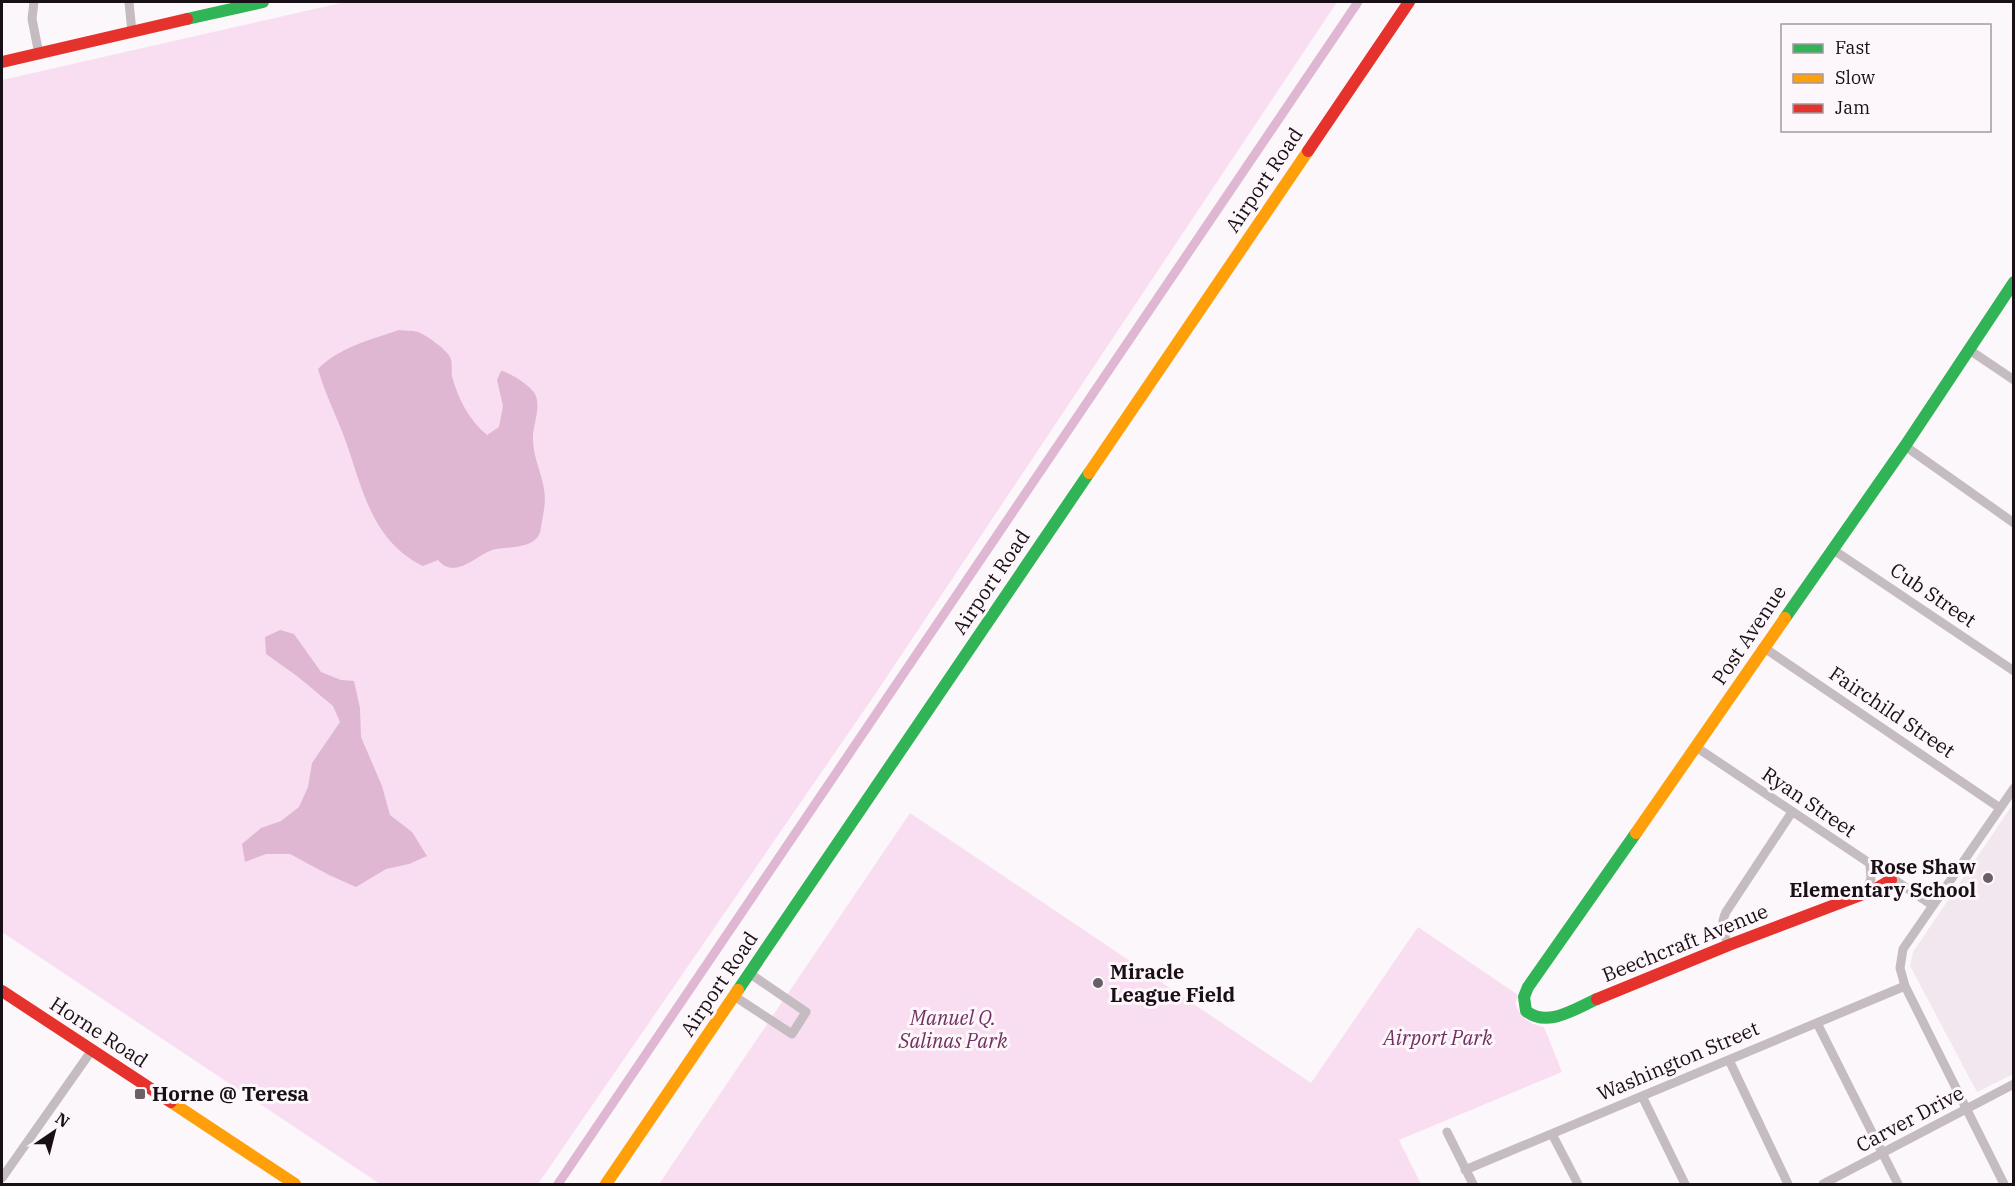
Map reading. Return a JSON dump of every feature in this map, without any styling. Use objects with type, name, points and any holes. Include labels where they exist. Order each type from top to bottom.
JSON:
[{"type":"street","points":[[34,2],[32,19],[39,54]]},
{"type":"street","points":[[129,2],[132,32]]},
{"type":"street","points":[[2,62],[263,2]]},
{"type":"street","name":"Airport Road","points":[[606,1185],[1409,2]]},
{"type":"street","name":"Post Avenue","points":[[1526,1011],[1524,998],[1528,987],[1905,446],[2013,282]]},
{"type":"street","points":[[1968,349],[2013,380]]},
{"type":"street","points":[[1905,446],[2013,523]]},
{"type":"street","name":"Cub Street","points":[[1832,549],[2013,671]]},
{"type":"street","name":"Fairchild Street","points":[[1763,647],[2000,808]]},
{"type":"street","name":"Ryan Street","points":[[1696,747],[1932,905]]},
{"type":"street","points":[[2004,1185],[1905,986],[1900,968],[1903,949],[2013,788]]},
{"type":"street","points":[[1729,945],[1722,931],[1722,921],[1726,912],[1792,812]]},
{"type":"street","points":[[1864,894],[1870,879],[1870,865]]},
{"type":"street","name":"Beechcraft Avenue","points":[[1526,1011],[1535,1018],[1549,1019],[1729,945],[1864,894],[1892,880]]},
{"type":"street","points":[[734,996],[792,1034],[806,1012],[749,974]]},
{"type":"street","name":"Washington Street","points":[[1465,1170],[1905,986]]},
{"type":"street","name":"Horne Road","points":[[2,991],[295,1185]]},
{"type":"street","points":[[1817,1023],[1898,1185]]},
{"type":"street","points":[[2,1178],[92,1050]]},
{"type":"street","points":[[1729,1060],[1788,1185]]},
{"type":"street","name":"Carver Drive","points":[[1823,1185],[2013,1084]]},
{"type":"street","points":[[1642,1096],[1685,1185]]},
{"type":"street","points":[[1447,1132],[1473,1185]]},
{"type":"street","points":[[1552,1134],[1578,1185]]},
{"type":"shaded area","points":[[399,330],[418,332],[448,354],[457,393],[475,423],[487,435],[499,427],[503,406],[497,380],[501,371],[520,380],[535,394],[537,409],[533,442],[545,501],[540,533],[535,540],[517,547],[492,550],[458,567],[444,566],[438,560],[423,566],[392,543],[381,528],[364,496],[318,369],[345,350]]},
{"type":"shaded area","points":[[280,630],[294,634],[321,672],[341,680],[354,681],[360,708],[361,737],[382,786],[390,815],[412,832],[427,856],[409,864],[386,869],[356,887],[290,854],[266,854],[245,862],[242,844],[261,828],[281,821],[299,807],[308,787],[312,763],[340,722],[333,706],[266,654],[265,637]]},
{"type":"shaded area","name":"Rose Shaw Elementary School","points":[[2013,804],[2013,1074],[1977,1092],[1910,966],[1913,952]]},
{"type":"green space","points":[[345,2],[1337,2],[876,693],[538,1184],[380,1184],[2,932],[2,80]]},
{"type":"green space","name":"Manuel Q. Salinas Park","points":[[910,813],[1311,1083],[1418,927],[1518,995],[1515,1004],[1517,1009],[1526,1020],[1544,1027],[1562,1072],[1399,1140],[1421,1184],[659,1184]]},
{"type":"waterway","points":[[558,1184],[1358,2]]},
{"type":"traffic: fast","points":[[187,19],[263,2]]},
{"type":"traffic: fast","points":[[1785,618],[1905,446],[2014,282]]},
{"type":"traffic: fast","points":[[738,990],[1089,473]]},
{"type":"traffic: fast","points":[[1597,999],[1570,1012],[1543,1018],[1526,1011],[1524,997],[1528,987],[1636,833]]},
{"type":"traffic: slow","points":[[1089,473],[1308,151]]},
{"type":"traffic: slow","points":[[1636,833],[1785,618]]},
{"type":"traffic: slow","points":[[606,1184],[738,990]]},
{"type":"traffic: slow","points":[[171,1102],[295,1184]]},
{"type":"traffic: jam","points":[[1308,151],[1409,2]]},
{"type":"traffic: jam","points":[[2,62],[187,19]]},
{"type":"traffic: jam","points":[[1597,999],[1729,945],[1874,890],[1891,880]]},
{"type":"traffic: jam","points":[[2,991],[171,1102]]},
{"type":"place","name":"Rose Shaw Elementary School","points":[[1988,878]]},
{"type":"place","name":"Miracle League Field","points":[[1098,983]]},
{"type":"place","name":"Horne @ Teresa","points":[[140,1094]]},
{"type":"park label","name":"Airport Park","points":[[1438,1038]]}]
